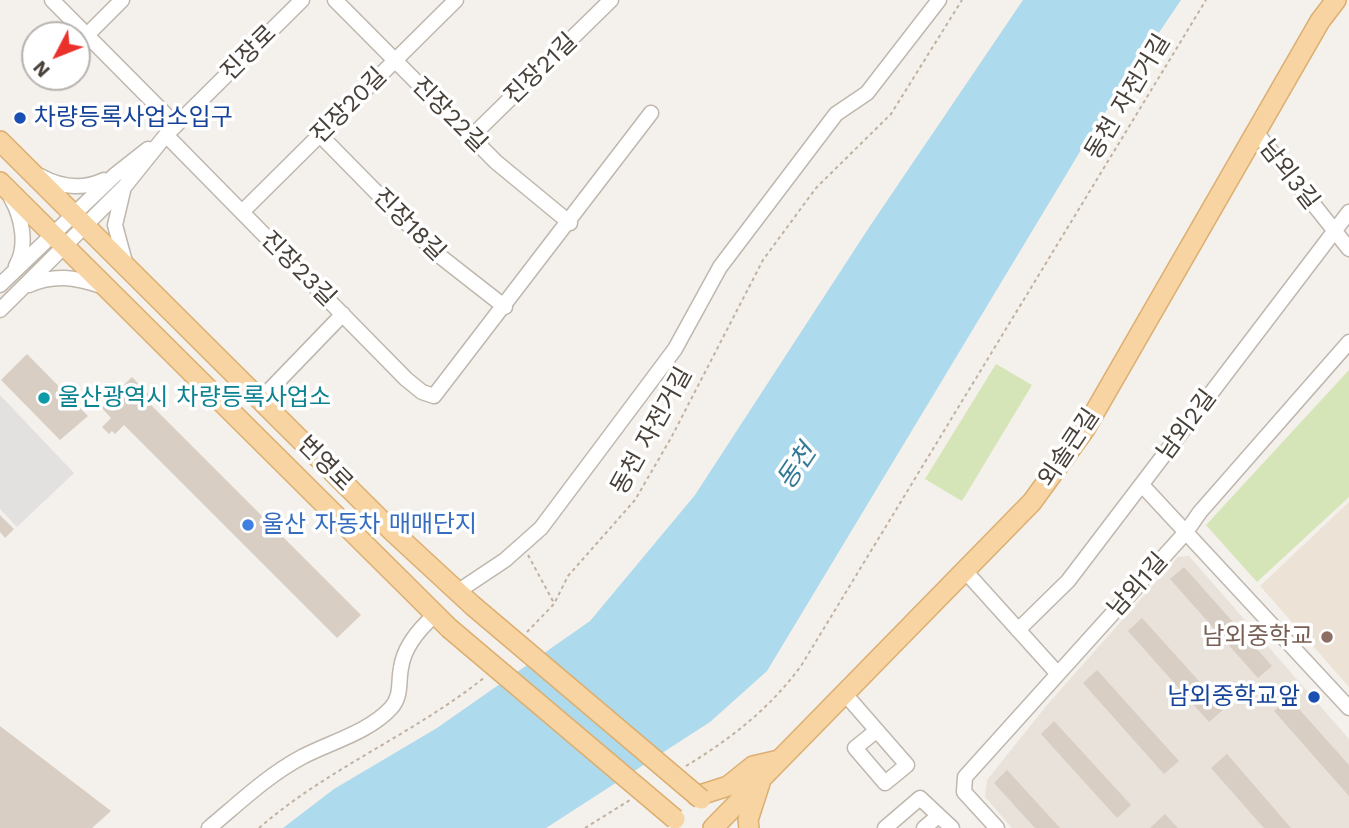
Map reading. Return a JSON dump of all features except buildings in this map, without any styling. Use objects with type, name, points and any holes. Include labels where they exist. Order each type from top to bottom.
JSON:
[{"type":"main road","name":"외솔큰길","points":[[721,826],[762,778],[1032,502],[1085,429],[1320,21],[1336,0]]},
{"type":"main road","name":"번영로","points":[[0,141],[464,598],[699,797],[721,826]]},
{"type":"main road","name":"번영로","points":[[3,185],[442,621],[679,823]]},
{"type":"main road","points":[[699,797],[728,786],[753,766],[779,761]]},
{"type":"main road","points":[[749,828],[748,820],[762,778]]},
{"type":"street","name":"진장23길","points":[[52,0],[73,21]]},
{"type":"street","points":[[91,31],[122,0]]},
{"type":"street","name":"진장로","points":[[80,219],[125,186],[171,130],[302,0]]},
{"type":"street","name":"진장22길","points":[[335,0],[520,184],[569,223]]},
{"type":"street","name":"진장20길","points":[[242,212],[456,0]]},
{"type":"street","name":"진장21길","points":[[471,137],[611,0]]},
{"type":"street","points":[[464,598],[541,528],[675,349],[720,267],[836,114],[867,93],[939,0]]},
{"type":"street","name":"진장23길","points":[[91,40],[242,212],[406,379],[422,392],[434,396],[505,307]]},
{"type":"street","points":[[505,307],[651,113]]},
{"type":"street","name":"진장로","points":[[80,219],[115,174],[171,130]]},
{"type":"street","name":"남외3길","points":[[1256,132],[1349,249]]},
{"type":"street","name":"진장18길","points":[[320,135],[436,253],[505,307]]},
{"type":"street","points":[[27,167],[52,182],[77,186],[100,182],[115,174]]},
{"type":"street","points":[[3,185],[19,216],[23,242],[19,261],[5,280]]},
{"type":"street","points":[[125,186],[115,225],[120,252],[128,267]]},
{"type":"street","name":"남외2길","points":[[1018,630],[1068,581],[1349,212]]},
{"type":"street","points":[[0,310],[22,289],[58,241],[80,219]]},
{"type":"street","points":[[5,280],[58,241]]},
{"type":"street","points":[[22,289],[57,277],[105,287]]},
{"type":"street","points":[[260,400],[342,314]]},
{"type":"street","name":"남외1길","points":[[996,828],[964,792],[965,777],[1186,532],[1199,512],[1349,342]]},
{"type":"street","points":[[1142,485],[1349,708]]},
{"type":"street","points":[[966,572],[1058,674]]},
{"type":"street","points":[[209,828],[266,780],[301,757],[365,727],[392,707],[401,687],[400,669],[408,646],[442,621]]},
{"type":"street","points":[[845,694],[876,731]]},
{"type":"street","points":[[885,828],[920,798],[937,817],[944,818],[952,828]]},
{"type":"street","points":[[924,828],[937,817]]},
{"type":"path","name":"동천 자전거길","points":[[520,640],[554,604],[568,576],[612,529],[651,473],[763,260],[817,188],[891,114],[962,0]]},
{"type":"path","name":"동천 자전거길","points":[[699,758],[766,708],[801,666],[1206,0]]},
{"type":"path","points":[[526,551],[554,604]]},
{"type":"path","points":[[259,828],[338,770],[426,717],[483,679],[493,669]]},
{"type":"shaded area","points":[[0,395],[74,473],[17,527],[0,509]]},
{"type":"shaded area","name":"남외중학교","points":[[1349,502],[1349,687],[1260,586]]},
{"type":"shaded area","points":[[1189,556],[1349,739],[1349,828],[1012,828],[985,797],[987,780],[1047,705],[1178,557]]},
{"type":"green space","points":[[996,364],[1032,385],[962,501],[925,479]]},
{"type":"green space","points":[[1349,370],[1349,497],[1257,582],[1206,525]]},
{"type":"water","name":"동천","points":[[1023,0],[1181,0],[1090,135],[767,671],[710,722],[546,828],[283,828],[334,789],[437,728],[590,621],[695,495],[870,226]]},
{"type":"place","name":"차량등록사업소입구","points":[[20,118]]},
{"type":"place","name":"울산광역시 차량등록사업소","points":[[44,398]]},
{"type":"place","name":"울산 자동차 매매단지","points":[[248,525]]},
{"type":"place","name":"남외중학교","points":[[1327,637]]},
{"type":"place","name":"남외중학교앞","points":[[1314,697]]}]
